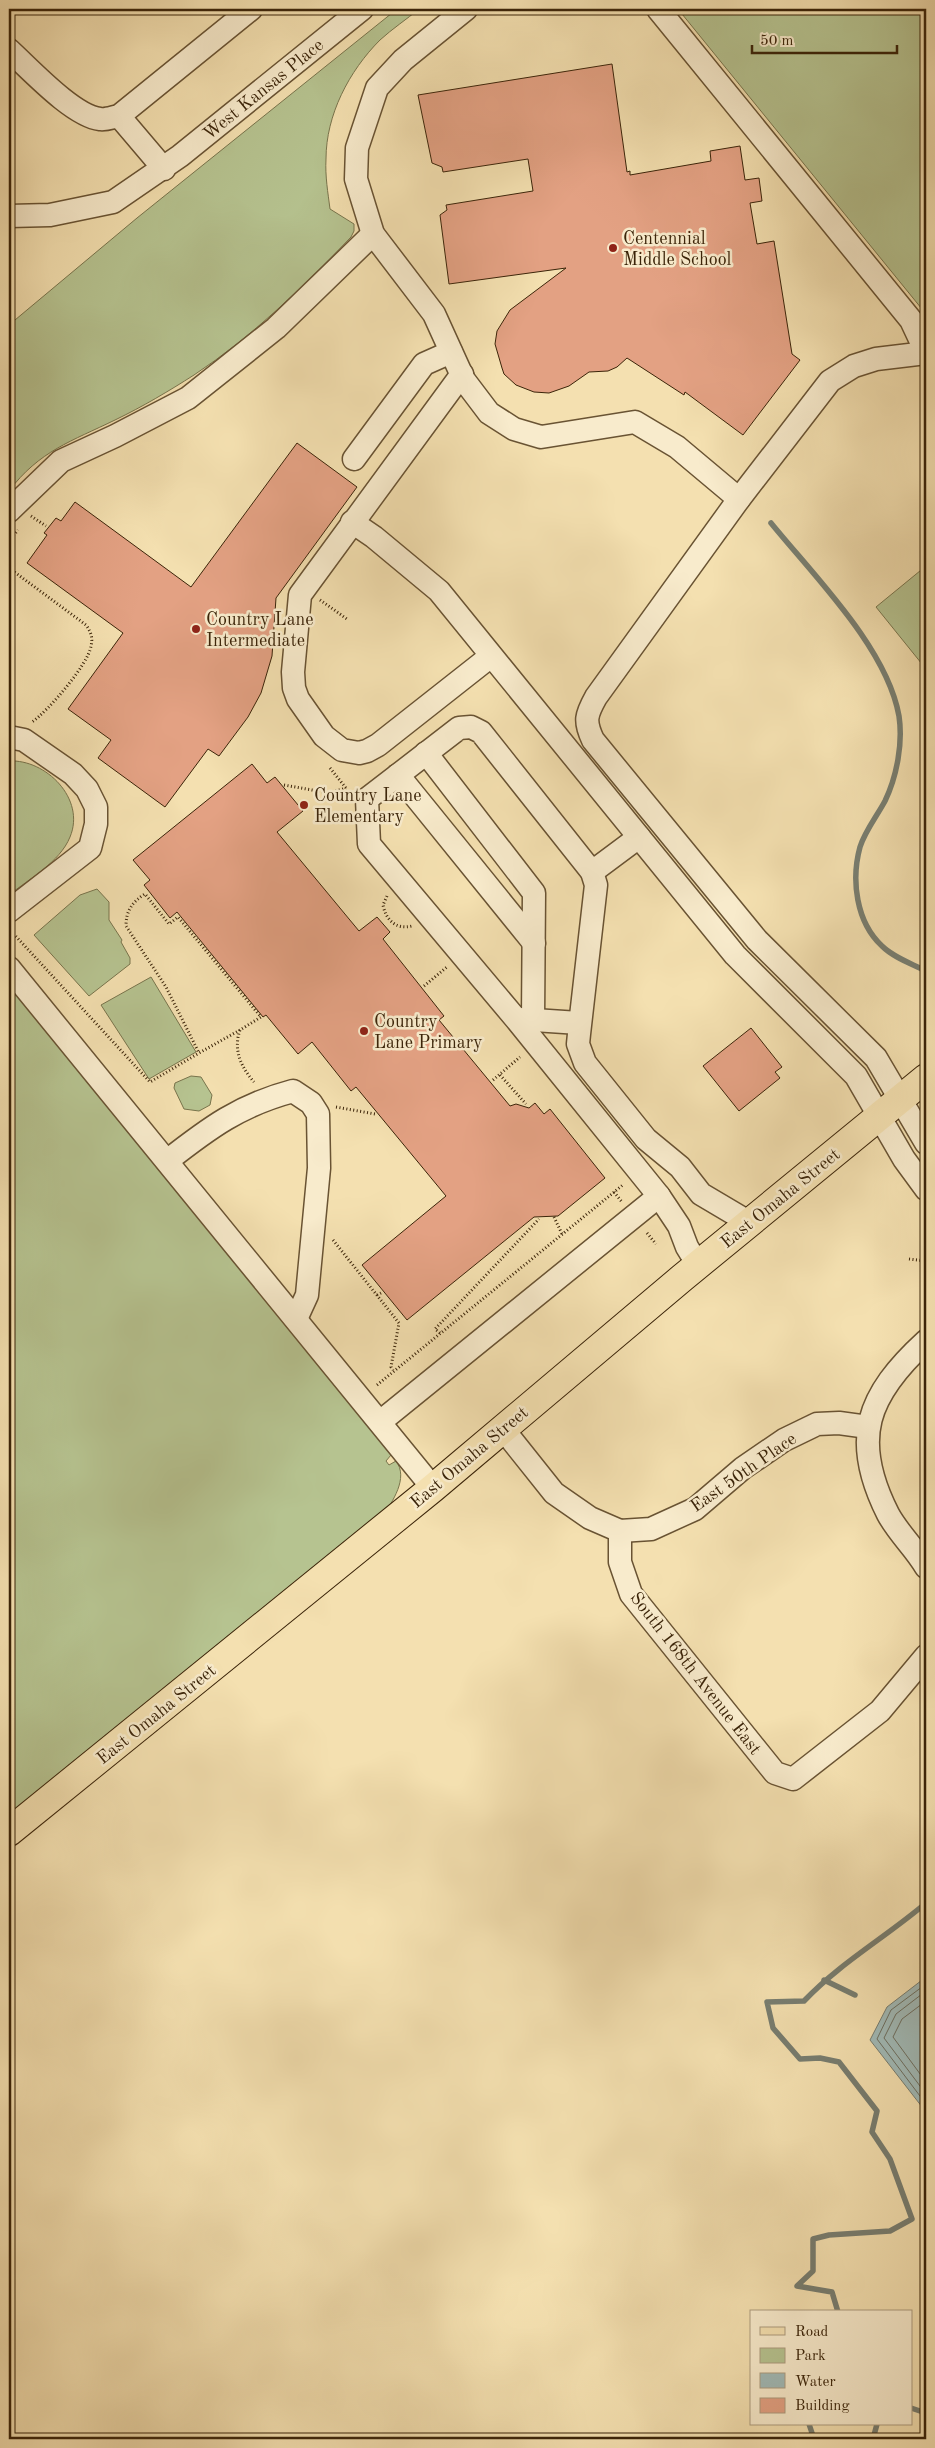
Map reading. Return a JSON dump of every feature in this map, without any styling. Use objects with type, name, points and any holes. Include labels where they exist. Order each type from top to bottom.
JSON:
[{"type":"main road","name":"East Omaha Street","points":[[9,1832],[433,1488],[698,1265],[926,1078]]},
{"type":"street","points":[[9,50],[70,105],[85,115],[101,119],[119,116],[251,9]]},
{"type":"street","name":"West Kansas Place","points":[[9,216],[50,215],[113,202],[164,169],[362,9]]},
{"type":"street","points":[[466,9],[403,60],[376,88],[357,148],[356,179],[373,234],[434,314],[471,392],[488,413],[514,429],[541,437],[635,422],[677,447],[739,499]]},
{"type":"street","points":[[658,9],[911,320],[926,353],[876,359],[854,366],[830,381],[739,499],[596,697],[587,712],[587,727],[593,740],[757,940],[876,1058],[926,1143]]},
{"type":"street","points":[[119,116],[164,169]]},
{"type":"street","points":[[9,511],[60,461],[115,436],[188,398],[276,328],[373,234]]},
{"type":"street","points":[[354,459],[424,364],[451,352]]},
{"type":"street","points":[[462,374],[300,595],[293,672],[294,688],[308,714],[329,741],[342,750],[350,752],[367,751],[491,656]]},
{"type":"street","points":[[352,522],[374,537],[439,591],[735,955],[856,1076],[879,1117],[926,1188]]},
{"type":"street","points":[[698,1265],[687,1247],[679,1226],[659,1196],[565,1081],[524,1019],[369,844],[367,799],[459,728],[471,727],[481,732],[592,872],[596,884],[578,1044],[585,1064],[646,1139],[680,1167],[701,1194],[750,1223]]},
{"type":"street","points":[[13,918],[90,848],[96,824],[96,807],[87,790],[73,774],[24,740],[17,732]]},
{"type":"street","points":[[426,753],[534,893],[534,943],[524,1019]]},
{"type":"street","points":[[398,775],[534,943]]},
{"type":"street","points":[[592,872],[638,837]]},
{"type":"street","points":[[9,968],[433,1488]]},
{"type":"street","points":[[524,1019],[579,1022]]},
{"type":"street","points":[[565,1081],[585,1064]]},
{"type":"street","points":[[168,1161],[217,1123],[267,1098],[292,1092],[311,1103],[318,1114],[319,1168],[307,1296],[296,1319]]},
{"type":"street","points":[[380,1422],[659,1196]]},
{"type":"street","points":[[924,1557],[888,1515],[871,1470],[867,1445],[868,1426],[878,1400],[893,1373],[926,1341]]},
{"type":"street","name":"East 50th Place","points":[[620,1531],[651,1529],[695,1509],[743,1468],[784,1440],[816,1424],[839,1422],[868,1426]]},
{"type":"street","points":[[503,1429],[554,1493],[590,1518],[620,1531]]},
{"type":"street","name":"South 168th Avenue East","points":[[620,1531],[620,1562],[631,1594],[775,1773],[793,1778],[880,1711],[926,1656]]},
{"type":"path","points":[[31,515],[46,526]]},
{"type":"path","points":[[9,568],[86,625],[92,636],[88,657],[47,711],[17,732]]},
{"type":"path","points":[[316,599],[323,600],[347,619]]},
{"type":"path","points":[[284,784],[329,793],[346,788]]},
{"type":"path","points":[[13,918],[10,930],[150,1082],[261,1017],[178,917],[169,924],[145,894],[135,900],[130,907],[126,918],[126,926],[166,987],[199,1052]]},
{"type":"path","points":[[424,986],[453,962]]},
{"type":"path","points":[[240,1030],[236,1040],[240,1063],[267,1098]]},
{"type":"path","points":[[493,1080],[526,1051]]},
{"type":"path","points":[[500,1075],[526,1104]]},
{"type":"path","points":[[335,1117],[336,1107],[375,1114]]},
{"type":"path","points":[[554,1217],[562,1234]]},
{"type":"path","points":[[440,1333],[435,1329],[539,1219]]},
{"type":"path","points":[[332,1238],[399,1323],[391,1367],[393,1370]]},
{"type":"path","points":[[909,1259],[926,1261]]},
{"type":"path","points":[[377,1295],[383,1292]]},
{"type":"green space","points":[[397,9],[419,9],[380,40],[358,65],[341,95],[330,126],[326,165],[330,209],[354,224],[354,231],[351,237],[276,311],[216,360],[185,381],[145,404],[44,456],[20,477],[9,491],[9,325],[137,218]]},
{"type":"green space","points":[[676,9],[926,9],[926,314],[682,14]]},
{"type":"green space","points":[[926,566],[926,669],[876,607]]},
{"type":"green space","points":[[9,761],[23,762],[49,774],[67,796],[72,809],[73,823],[70,837],[52,862],[9,895]]},
{"type":"green space","points":[[97,889],[109,902],[109,920],[122,940],[121,942],[130,958],[130,964],[89,996],[34,935],[80,895]]},
{"type":"green space","points":[[151,977],[196,1052],[149,1079],[101,1005]]},
{"type":"green space","points":[[9,984],[380,1440],[391,1455],[386,1461],[389,1465],[396,1461],[401,1475],[398,1490],[383,1516],[9,1819]]},
{"type":"green space","points":[[191,1076],[201,1077],[212,1095],[210,1105],[199,1111],[184,1109],[174,1088],[175,1083]]},
{"type":"water","points":[[926,1977],[926,2112],[870,2040],[887,2007]]},
{"type":"building","points":[[612,64],[627,172],[630,171],[630,175],[711,161],[710,151],[740,146],[745,180],[759,178],[762,201],[750,203],[757,244],[774,241],[792,354],[800,360],[743,435],[685,392],[684,395],[627,358],[617,367],[608,371],[589,372],[569,386],[549,393],[534,392],[516,385],[504,374],[495,344],[497,331],[510,310],[566,268],[449,284],[440,215],[447,210],[446,205],[533,191],[528,159],[443,172],[442,167],[432,163],[418,95]]},
{"type":"building","name":"Country Lane Intermediate","points":[[297,443],[357,487],[276,598],[272,656],[261,693],[248,717],[219,756],[208,749],[165,807],[98,758],[111,740],[68,709],[123,633],[27,563],[47,535],[44,533],[56,518],[61,521],[75,502],[191,587]]},
{"type":"building","name":"Country Lane Primary","points":[[252,764],[267,783],[275,777],[303,811],[277,832],[359,931],[377,917],[390,932],[383,939],[444,1016],[439,1020],[510,1106],[516,1104],[529,1108],[535,1103],[544,1114],[550,1109],[605,1178],[558,1216],[534,1217],[407,1320],[362,1265],[446,1196],[356,1087],[351,1091],[312,1042],[298,1054],[266,1015],[263,1017],[177,912],[170,918],[144,885],[150,880],[133,860]]},
{"type":"building","points":[[751,1028],[782,1067],[775,1072],[780,1078],[739,1111],[703,1066]]},
{"type":"waterway","points":[[771,523],[847,614],[865,639],[892,690],[900,726],[896,770],[885,801],[860,847],[857,860],[856,886],[861,913],[873,936],[891,953],[924,970]]},
{"type":"waterway","points":[[837,2310],[832,2292],[797,2286],[813,2271],[813,2239],[829,2235],[890,2231],[912,2219],[890,2159],[872,2132],[877,2111],[839,2062],[820,2058],[800,2059],[773,2028],[767,2002],[804,2001],[833,1974],[926,1903]]},
{"type":"waterway","points":[[824,1980],[855,1995]]},
{"type":"waterway","points":[[912,2408],[926,2413]]},
{"type":"waterway","points":[[810,2426],[814,2439]]},
{"type":"waterway","points":[[873,2439],[876,2426]]},
{"type":"place","name":"Centennial Middle School","points":[[613,248]]},
{"type":"place","name":"Country Lane Intermediate","points":[[196,629]]},
{"type":"place","name":"Country Lane Elementary","points":[[304,805]]},
{"type":"place","name":"Country Lane Primary","points":[[364,1031]]}]
